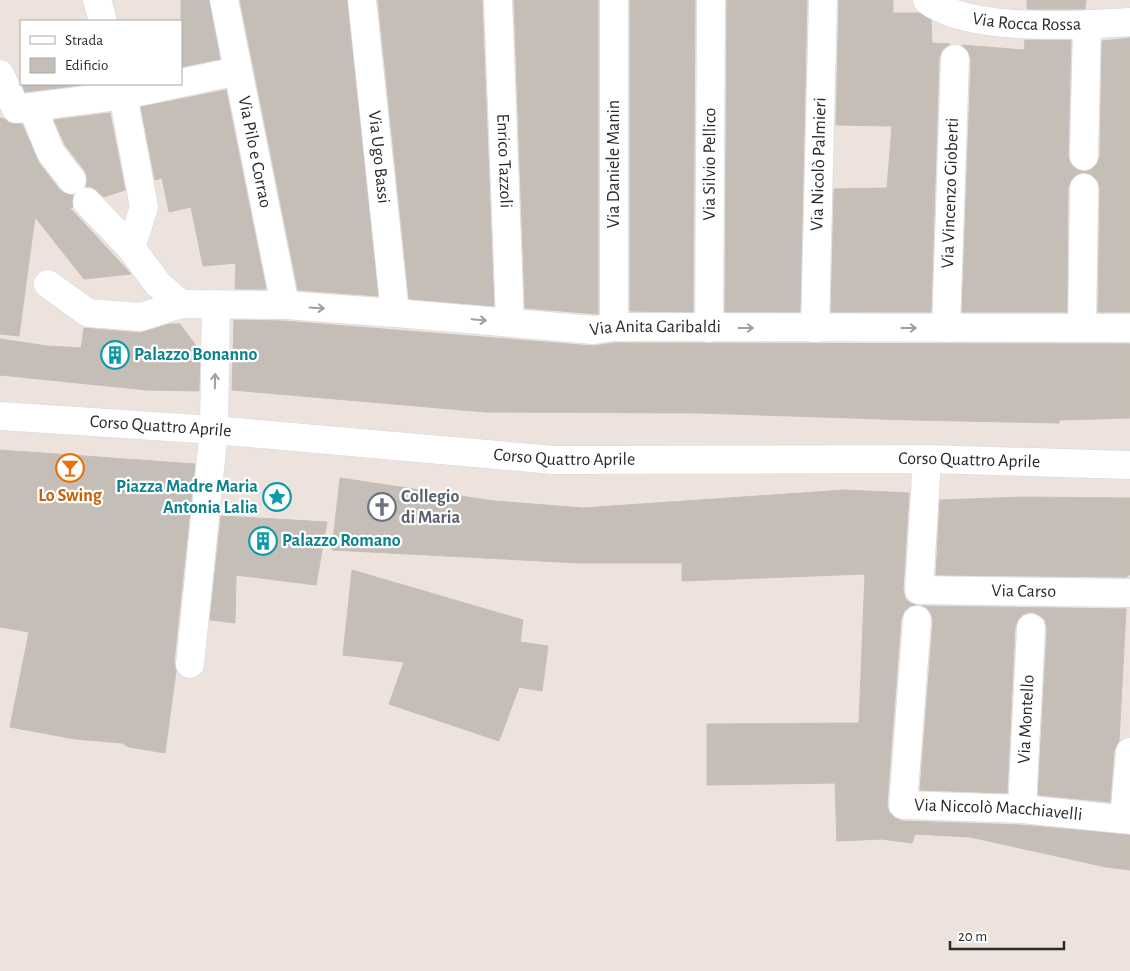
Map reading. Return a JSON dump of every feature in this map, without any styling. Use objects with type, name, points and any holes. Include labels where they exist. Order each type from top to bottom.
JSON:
[{"type":"street","points":[[97,0],[103,20]]},
{"type":"street","name":"Via Pilo e Corrao","points":[[224,0],[285,305]]},
{"type":"street","name":"Via Ugo Bassi","points":[[362,0],[396,313]]},
{"type":"street","name":"Enrico Tazzoli","points":[[498,0],[510,323]]},
{"type":"street","name":"Via Daniele Manin","points":[[614,0],[614,327]]},
{"type":"street","name":"Via Silvio Pellico","points":[[709,328],[711,0]]},
{"type":"street","name":"Via Nicolò Palmieri","points":[[815,328],[823,0]]},
{"type":"street","name":"Via Rocca Rossa","points":[[927,0],[936,7],[972,18],[1013,23],[1087,24],[1130,22]]},
{"type":"street","points":[[1084,156],[1087,24]]},
{"type":"street","name":"Via Vincenzo Gioberti","points":[[946,328],[955,59]]},
{"type":"street","points":[[182,83],[238,71]]},
{"type":"street","points":[[1,77],[16,109],[123,89],[165,85]]},
{"type":"street","points":[[123,89],[144,207],[131,248]]},
{"type":"street","points":[[32,107],[51,153],[80,191],[131,248],[158,284],[181,304]]},
{"type":"street","points":[[1082,328],[1084,188]]},
{"type":"street","name":"Via Anita Garibaldi","points":[[48,284],[88,313],[141,317],[181,304],[216,304],[285,305],[594,330],[614,327],[1130,328]]},
{"type":"street","points":[[190,664],[214,430],[216,304]]},
{"type":"street","name":"Corso Quattro Aprile","points":[[0,416],[214,430],[554,460],[926,459],[1130,465]]},
{"type":"street","name":"Via Carso","points":[[926,459],[919,590],[1130,593]]},
{"type":"street","name":"Via Niccolò Macchiavelli","points":[[917,620],[903,805],[1022,809],[1127,820]]},
{"type":"street","name":"Via Montello","points":[[1022,809],[1031,628]]},
{"type":"street","points":[[1127,820],[1130,752]]},
{"type":"building","points":[[181,0],[209,0],[220,59],[182,67]]},
{"type":"building","points":[[240,0],[347,0],[378,296],[298,290]]},
{"type":"building","points":[[378,0],[482,0],[494,306],[409,299]]},
{"type":"building","points":[[514,0],[598,0],[598,314],[525,308]]},
{"type":"building","points":[[630,0],[695,0],[693,312],[630,311]]},
{"type":"building","points":[[727,0],[807,0],[800,312],[725,312]]},
{"type":"building","points":[[839,0],[893,0],[893,13],[919,13],[931,20],[932,43],[950,44],[942,50],[939,58],[931,312],[831,312],[834,189],[887,188],[892,126],[836,125]]},
{"type":"building","points":[[1027,0],[1086,0],[1085,9],[1027,9]]},
{"type":"building","points":[[1130,38],[1130,312],[1098,312],[1100,188],[1098,181],[1092,175],[1084,172],[1091,170],[1097,164],[1100,156],[1102,41]]},
{"type":"building","points":[[1025,40],[1071,40],[1068,156],[1070,163],[1076,169],[1084,172],[1077,174],[1071,180],[1068,188],[1067,312],[962,312],[971,60],[968,51],[962,45],[1024,50]]},
{"type":"building","points":[[22,85],[81,85],[25,92]]},
{"type":"building","points":[[226,90],[266,289],[235,289],[236,263],[203,266],[191,207],[169,212],[162,178],[155,180],[141,107]]},
{"type":"building","points":[[110,113],[125,190],[104,197],[92,187],[86,187],[87,178],[85,171],[65,145],[54,120]]},
{"type":"building","points":[[0,118],[5,119],[9,123],[22,124],[39,163],[60,190],[66,194],[73,195],[73,207],[70,208],[131,274],[84,279],[35,217],[19,336],[0,334]]},
{"type":"building","points":[[234,320],[284,321],[593,346],[615,343],[1130,344],[1130,418],[1059,420],[1059,423],[699,413],[485,412],[232,390]]},
{"type":"building","points":[[170,324],[180,324],[200,351],[199,391],[147,390],[0,375],[0,339],[47,346],[81,348],[84,328],[140,333]]},
{"type":"building","points":[[0,450],[195,464],[174,662],[176,671],[165,753],[129,747],[122,743],[75,739],[10,727],[29,632],[0,627]]},
{"type":"building","points":[[340,478],[494,501],[583,508],[845,490],[909,493],[903,589],[905,598],[910,603],[916,605],[910,606],[904,611],[901,619],[887,804],[889,812],[895,818],[902,821],[1021,825],[1130,835],[1130,870],[1106,867],[970,837],[915,834],[912,843],[882,839],[837,841],[835,783],[707,785],[707,724],[859,723],[865,574],[682,581],[682,563],[579,563],[332,550]]},
{"type":"building","points":[[1021,497],[1130,498],[1130,575],[1127,575],[1127,577],[936,575],[940,500]]},
{"type":"building","name":"Palazzo Romano","points":[[221,516],[327,522],[316,585],[236,575],[235,623],[210,620]]},
{"type":"building","points":[[352,570],[523,620],[520,642],[548,646],[542,691],[519,687],[499,741],[389,704],[404,662],[343,655]]},
{"type":"building","points":[[922,606],[1126,609],[1119,741],[1114,751],[1110,802],[1038,795],[1047,629],[1045,620],[1032,612],[1023,614],[1015,627],[1007,793],[920,790],[933,621],[931,613],[926,607]]},
{"type":"place","name":"Palazzo Bonanno","points":[[115,355]]},
{"type":"place","name":"Lo Swing","points":[[70,468]]},
{"type":"place","name":"Piazza Madre Maria Antonia Lalia","points":[[277,497]]},
{"type":"place","name":"Collegio di Maria","points":[[382,507]]},
{"type":"place","name":"Palazzo Romano","points":[[263,541]]}]
